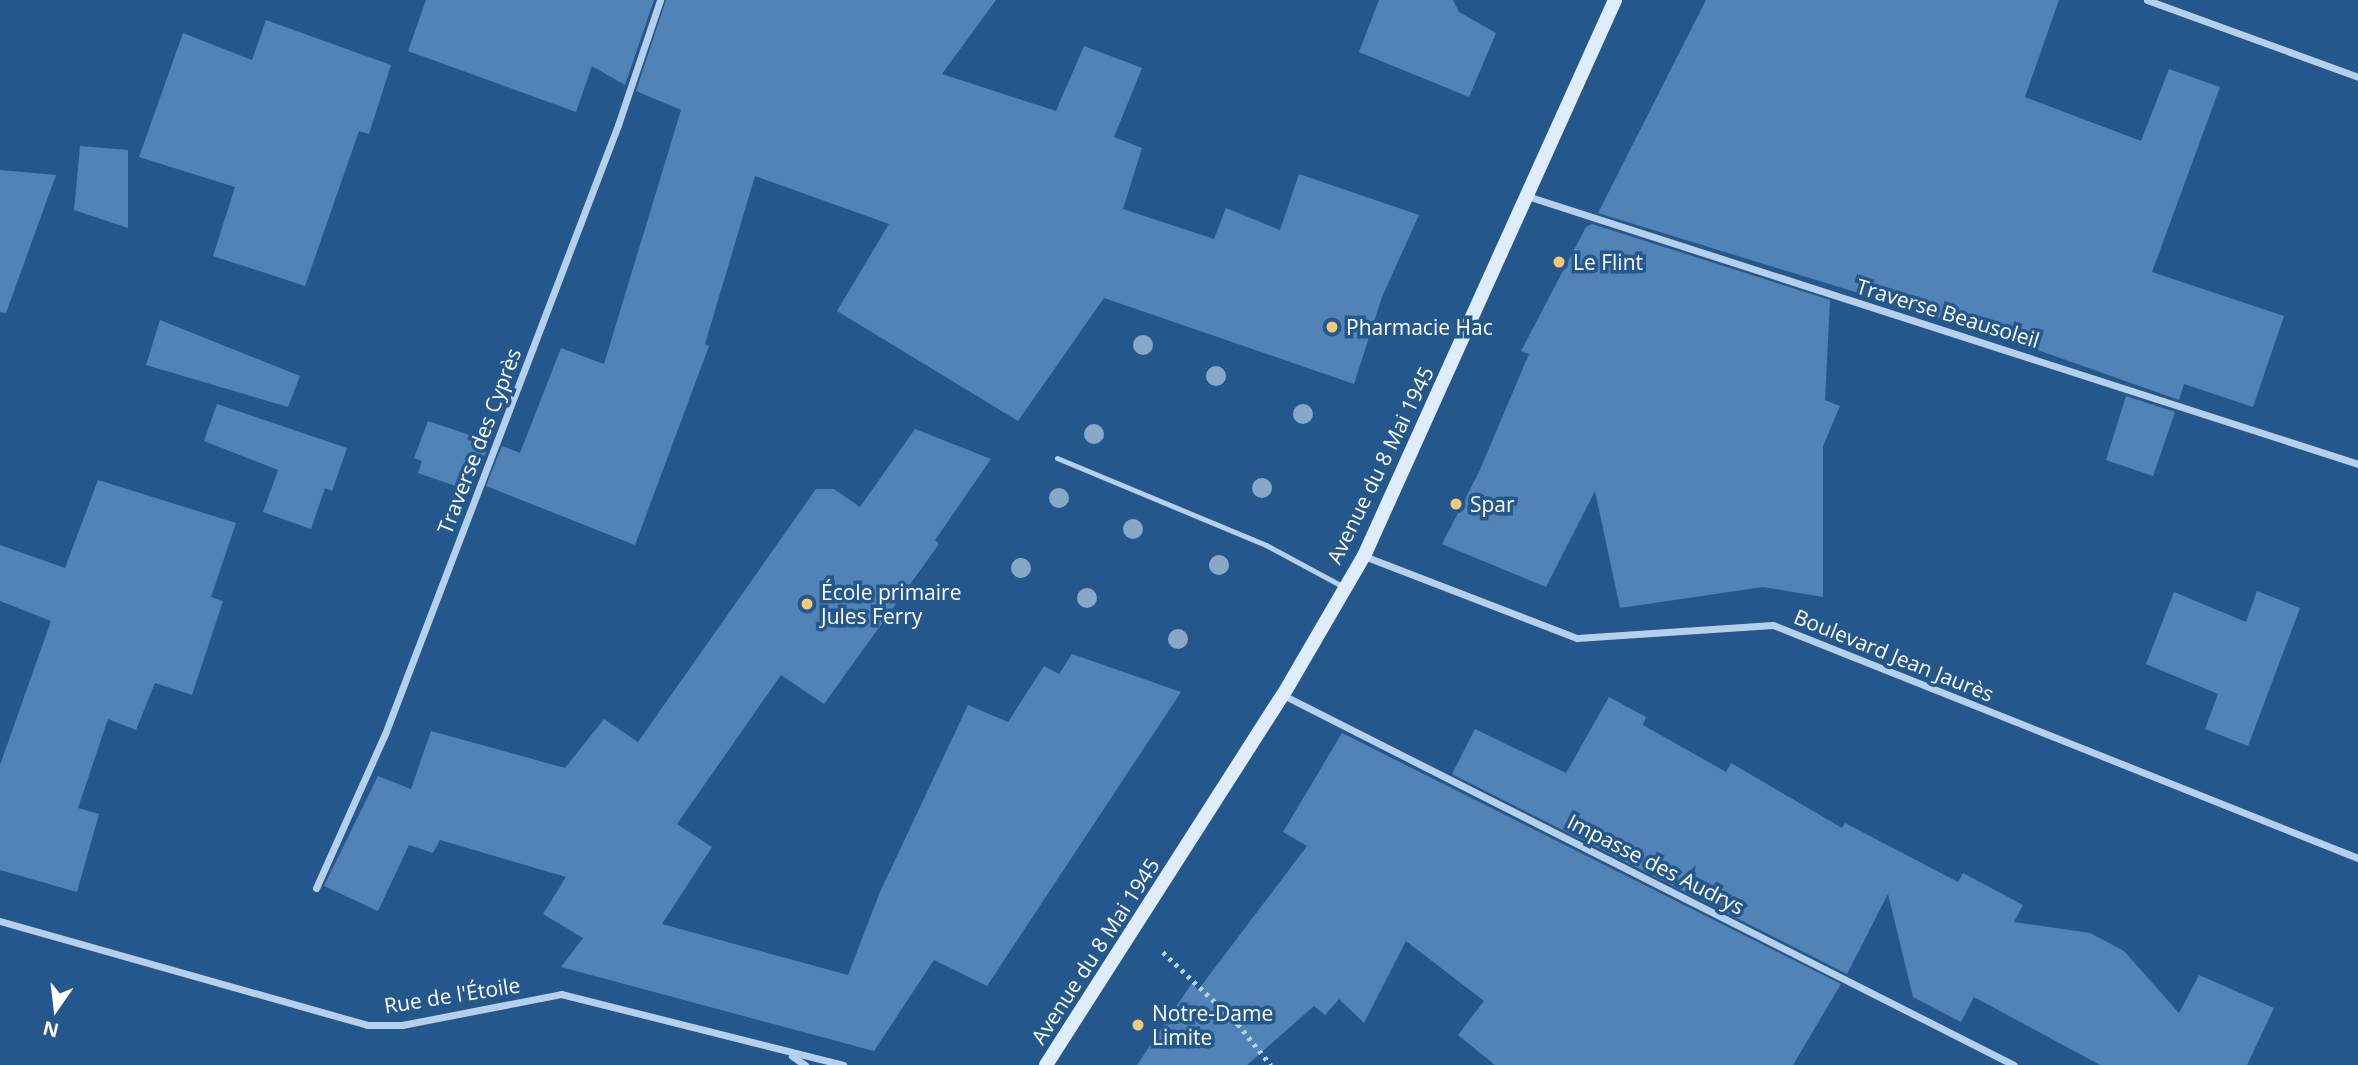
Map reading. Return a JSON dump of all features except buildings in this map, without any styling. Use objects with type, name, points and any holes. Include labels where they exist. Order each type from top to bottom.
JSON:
[{"type":"main road","name":"Avenue du 8 Mai 1945","points":[[1046,1065],[1137,927],[1283,695],[1364,556],[1527,196],[1610,2]]},
{"type":"street","name":"Traverse des Cyprès","points":[[316,888],[385,734],[618,125],[660,0]]},
{"type":"street","points":[[2147,0],[2358,77]]},
{"type":"street","name":"Traverse Beausoleil","points":[[1527,196],[2358,464]]},
{"type":"street","name":"Boulevard Jean Jaurès","points":[[1364,556],[1577,638],[1773,625],[2358,858]]},
{"type":"street","name":"Impasse des Audrys","points":[[1283,695],[2014,1065]]},
{"type":"street","name":"Rue de l'Étoile","points":[[0,921],[367,1026],[402,1025],[561,994],[789,1054],[843,1065]]},
{"type":"street","name":"Rue de l'Étoile","points":[[789,1054],[804,1065]]},
{"type":"lane","points":[[1057,458],[1266,545],[1344,587]]},
{"type":"path","points":[[1137,927],[1238,1024],[1271,1065]]},
{"type":"place","name":"Le Flint","points":[[1559,262]]},
{"type":"place","name":"Pharmacie Hac","points":[[1332,327]]},
{"type":"place","name":"Spar","points":[[1456,504]]},
{"type":"place","name":"École primaire Jules Ferry","points":[[807,604]]},
{"type":"place","name":"Notre-Dame Limite","points":[[1138,1025]]}]
